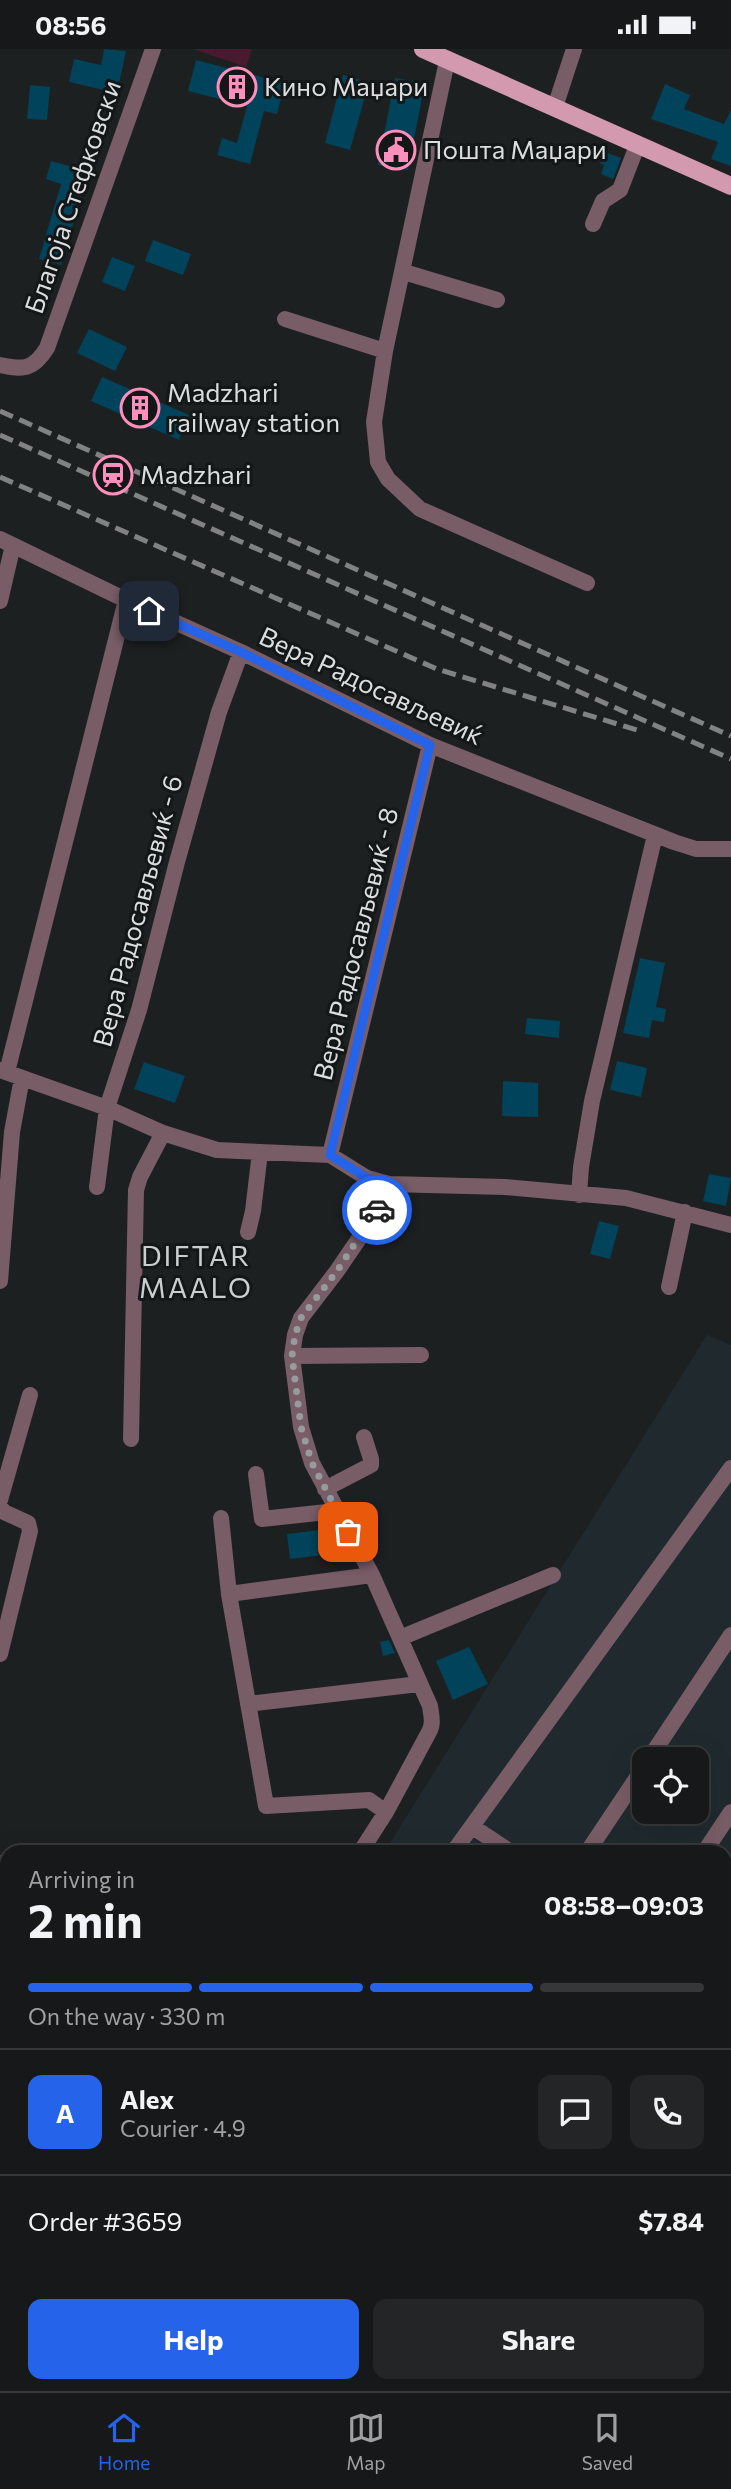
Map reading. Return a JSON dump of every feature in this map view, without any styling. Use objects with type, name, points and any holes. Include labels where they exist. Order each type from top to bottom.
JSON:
[{"type":"main road","points":[[423,49],[731,186]]},
{"type":"street","name":"Благоја Стефковски","points":[[0,365],[19,369],[30,366],[38,362],[47,348],[153,49]]},
{"type":"street","points":[[555,107],[574,49]]},
{"type":"street","points":[[447,61],[385,351],[374,422],[378,462],[388,479],[420,509],[587,583]]},
{"type":"street","points":[[593,224],[603,201],[620,190],[637,146]]},
{"type":"street","points":[[404,272],[497,300]]},
{"type":"street","points":[[285,319],[385,351]]},
{"type":"street","points":[[0,601],[7,542]]},
{"type":"street","name":"Вера Радосављевиќ","points":[[7,542],[430,745],[655,835],[696,849],[731,849]]},
{"type":"street","points":[[0,1281],[2,1228],[12,1132],[10,1073],[126,600]]},
{"type":"street","name":"Вера Радосављевиќ - 6","points":[[97,1187],[107,1108],[139,1010],[215,725],[241,652]]},
{"type":"street","name":"Вера Радосављевиќ - 8","points":[[330,1155],[430,745]]},
{"type":"street","points":[[579,1195],[592,1101],[655,835]]},
{"type":"street","points":[[10,1073],[107,1108],[163,1133],[217,1150],[330,1155],[367,1178],[389,1184],[505,1187],[626,1198],[731,1225]]},
{"type":"street","points":[[131,1439],[136,1190],[163,1133]]},
{"type":"street","points":[[248,1232],[260,1152]]},
{"type":"street","points":[[364,1845],[386,1812],[432,1726],[430,1706],[372,1574],[312,1463],[301,1427],[292,1356],[301,1318],[371,1221],[389,1184]]},
{"type":"street","points":[[668,1287],[685,1212]]},
{"type":"street","points":[[292,1356],[421,1355]]},
{"type":"street","points":[[0,1500],[30,1395]]},
{"type":"street","points":[[325,1489],[371,1465],[364,1437]]},
{"type":"street","points":[[459,1845],[731,1468]]},
{"type":"street","points":[[256,1474],[262,1519],[337,1511]]},
{"type":"street","points":[[0,1507],[4,1512],[28,1523],[30,1531],[0,1654]]},
{"type":"street","points":[[221,1517],[229,1594],[266,1806],[369,1800],[386,1812]]},
{"type":"street","points":[[229,1594],[372,1574]]},
{"type":"street","points":[[400,1639],[554,1575]]},
{"type":"street","points":[[657,1747],[731,1635]]},
{"type":"street","points":[[248,1704],[419,1684]]},
{"type":"street","points":[[592,1845],[632,1785]]},
{"type":"street","points":[[709,1845],[731,1812]]},
{"type":"street","points":[[473,1827],[500,1845]]},
{"type":"shaded area","points":[[193,49],[252,49],[246,67]]},
{"type":"shaded area","points":[[707,1335],[731,1345],[731,1845],[389,1845]]},
{"type":"building","points":[[104,49],[126,51],[117,93],[69,82],[74,59],[101,65]]},
{"type":"building","name":"Кино Маџари","points":[[196,60],[285,83],[277,114],[264,111],[250,164],[217,155],[222,138],[237,143],[247,106],[188,91]]},
{"type":"building","points":[[343,75],[369,82],[350,150],[325,143]]},
{"type":"building","points":[[395,78],[425,83],[408,170],[378,165]]},
{"type":"building","points":[[665,84],[690,95],[684,109],[724,124],[731,110],[731,166],[711,159],[718,142],[651,119]]},
{"type":"building","points":[[30,85],[50,87],[47,120],[27,119]]},
{"type":"building","points":[[605,152],[621,158],[613,179],[601,174],[604,165],[600,163]]},
{"type":"building","points":[[51,161],[91,172],[61,265],[39,259],[61,184],[46,179]]},
{"type":"building","points":[[153,240],[191,254],[183,275],[145,261]]},
{"type":"building","points":[[112,257],[135,266],[125,291],[102,282]]},
{"type":"building","points":[[89,329],[127,347],[115,371],[77,353]]},
{"type":"building","name":"Madzhari railway station","points":[[102,377],[189,415],[179,440],[91,401]]},
{"type":"building","points":[[640,958],[665,963],[656,1007],[666,1009],[664,1022],[652,1020],[649,1038],[623,1033]]},
{"type":"building","points":[[527,1018],[560,1021],[559,1038],[525,1034]]},
{"type":"building","points":[[617,1061],[647,1068],[641,1097],[610,1090]]},
{"type":"building","points":[[144,1062],[185,1076],[175,1103],[134,1089]]},
{"type":"building","points":[[503,1081],[538,1083],[538,1117],[502,1116]]},
{"type":"building","points":[[709,1174],[731,1178],[726,1206],[703,1201]]},
{"type":"building","points":[[599,1221],[619,1226],[610,1259],[590,1254]]},
{"type":"building","points":[[320,1530],[323,1555],[290,1559],[287,1534]]},
{"type":"building","points":[[389,1640],[395,1653],[383,1656],[380,1642]]},
{"type":"building","points":[[469,1647],[488,1684],[453,1700],[436,1661]]},
{"type":"railway","points":[[0,411],[731,736]]},
{"type":"railway","points":[[0,435],[731,759]]},
{"type":"railway","points":[[0,477],[437,669],[637,730]]},
{"type":"way so far","points":[[348,1532],[312,1463],[295,1395],[292,1356],[301,1318],[337,1271],[377,1210]]},
{"type":"place","name":"Кино Маџари","points":[[237,87]]},
{"type":"place","name":"Пошта Маџари","points":[[396,150]]},
{"type":"place","name":"Madzhari railway station","points":[[140,408]]},
{"type":"place","name":"Madzhari","points":[[113,475]]},
{"type":"district","name":"DIFTAR MAALO","points":[[196,1272]]},
{"type":"route","points":[[149,611],[241,652],[430,745],[330,1155],[367,1178],[389,1184],[377,1210]]}]
